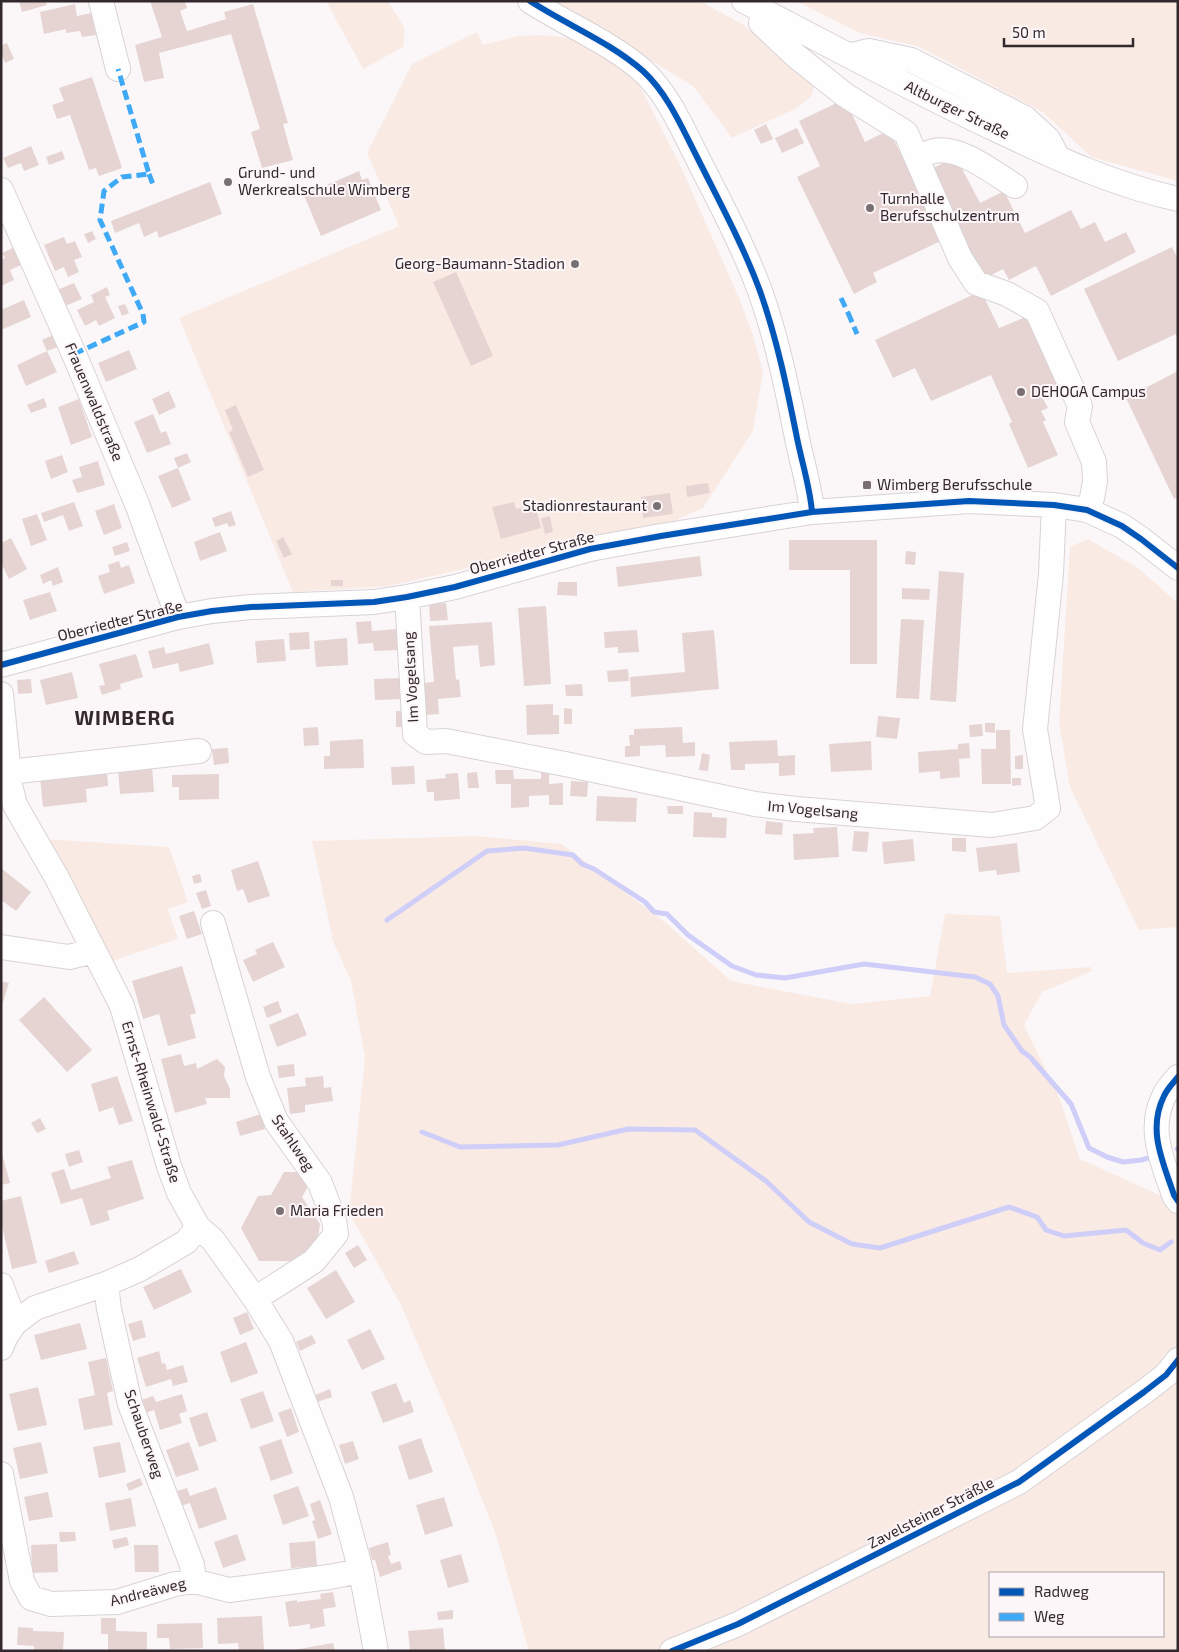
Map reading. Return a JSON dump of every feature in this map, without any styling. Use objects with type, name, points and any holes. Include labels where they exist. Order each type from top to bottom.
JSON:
[{"type":"street","points":[[101,1],[118,69]]},
{"type":"street","points":[[530,1],[617,51],[644,72],[666,98],[729,220],[759,289],[783,368],[810,492],[812,512]]},
{"type":"street","name":"Altburger Straße","points":[[744,1],[956,111],[1059,160],[1108,180],[1178,199]]},
{"type":"street","points":[[761,22],[796,56],[845,95],[906,133],[960,258],[976,283],[1007,294],[1037,311],[1080,406],[1077,422],[1094,462],[1095,481],[1092,498],[1087,510]]},
{"type":"street","points":[[864,106],[875,131]]},
{"type":"street","points":[[917,160],[932,151],[944,149],[961,154],[1016,186]]},
{"type":"street","name":"Frauenwaldstraße","points":[[2,193],[74,354],[137,504],[178,618]]},
{"type":"street","name":"Oberriedter Straße","points":[[1,665],[178,618],[212,611],[251,607],[374,602],[407,597],[455,587],[590,549],[812,512],[969,501],[1054,505],[1087,510],[1122,526],[1178,568]]},
{"type":"street","name":"Im Vogelsang","points":[[407,597],[415,734],[426,742],[446,741],[755,804],[992,825],[1035,818],[1048,808],[1035,729],[1051,574],[1054,505]]},
{"type":"street","name":"Ernst-Rheinwald-Straße","points":[[1,694],[10,785],[16,805],[57,878],[122,1006],[169,1166],[179,1193],[198,1227],[213,1240],[255,1298],[281,1341],[341,1497],[361,1571],[376,1651]]},
{"type":"street","points":[[9,772],[199,751]]},
{"type":"street","name":"Stahlweg","points":[[213,923],[258,1077],[276,1121],[320,1183],[334,1220],[336,1234],[314,1261],[255,1298]]},
{"type":"street","points":[[1,947],[69,957],[94,951]]},
{"type":"street","points":[[1178,1077],[1164,1095],[1155,1120],[1157,1145],[1174,1195],[1178,1201]]},
{"type":"street","points":[[1,1348],[6,1336],[15,1323],[34,1308],[106,1284],[140,1269],[186,1242],[198,1227]]},
{"type":"street","name":"Schauberweg","points":[[106,1284],[109,1310],[130,1404],[192,1565],[194,1581]]},
{"type":"street","points":[[1,1285],[15,1323]]},
{"type":"street","name":"Zavelsteiner Sträßle","points":[[672,1651],[738,1624],[1019,1482],[1166,1375],[1178,1360]]},
{"type":"street","name":"Andreäweg","points":[[1,1474],[22,1581],[32,1598],[51,1604],[117,1602],[175,1584],[194,1581],[229,1590],[361,1571]]},
{"type":"shaded area","points":[[326,1],[388,1],[405,29],[403,47],[363,69]]},
{"type":"shaded area","points":[[531,1],[700,1],[742,24],[815,84],[811,97],[797,108],[732,138],[693,86],[624,44]]},
{"type":"shaded area","points":[[796,1],[1178,1],[1178,181],[1091,157],[1044,113],[920,47],[860,33]]},
{"type":"shaded area","points":[[477,32],[483,45],[519,36],[543,35],[576,39],[633,73],[681,167],[739,298],[753,335],[763,372],[753,431],[703,508],[674,521],[389,586],[293,592],[179,318],[399,226],[367,153],[412,64]]},
{"type":"shaded area","points":[[1088,539],[1138,568],[1178,603],[1178,927],[1139,930],[1070,787],[1059,722],[1070,547]]},
{"type":"shaded area","points":[[476,836],[562,844],[667,924],[731,981],[851,1004],[930,996],[945,914],[1000,916],[1007,973],[1091,967],[1092,971],[1042,992],[1024,1025],[1059,1097],[1080,1159],[1162,1196],[1178,1217],[1178,1651],[686,1651],[734,1630],[659,1651],[529,1651],[496,1535],[454,1428],[401,1305],[349,1213],[365,1058],[351,981],[333,941],[312,841]]},
{"type":"shaded area","points":[[44,839],[169,847],[188,902],[168,909],[178,939],[112,961]]},
{"type":"building","points":[[19,1],[45,1],[47,5],[22,12]]},
{"type":"building","points":[[150,1],[185,1],[187,8],[180,11],[187,31],[226,19],[224,12],[253,4],[288,123],[283,124],[293,160],[262,168],[251,132],[260,129],[231,34],[159,53],[164,78],[144,82],[135,45],[162,37]]},
{"type":"building","points":[[75,4],[77,16],[92,13],[96,35],[82,37],[80,31],[66,33],[66,29],[44,34],[40,12]]},
{"type":"building","points":[[7,43],[14,59],[5,63],[1,53],[1,45]]},
{"type":"building","points":[[92,77],[122,168],[99,176],[96,168],[89,170],[70,115],[57,119],[52,105],[64,101],[59,88]]},
{"type":"building","name":"Turnhalle Berufsschulzentrum","points":[[845,99],[865,142],[889,130],[943,240],[873,273],[877,282],[854,294],[797,177],[820,166],[799,121]]},
{"type":"building","points":[[766,124],[773,139],[761,144],[754,130]]},
{"type":"building","points":[[797,128],[804,143],[782,153],[775,138]]},
{"type":"building","points":[[31,146],[39,165],[24,171],[21,163],[8,168],[3,158]]},
{"type":"building","points":[[62,151],[65,159],[49,165],[46,157]]},
{"type":"building","points":[[956,157],[980,203],[1004,191],[1025,233],[1071,210],[1081,229],[1095,222],[1105,242],[1126,232],[1136,252],[1051,296],[1036,266],[1009,280],[1003,269],[984,279],[929,170]]},
{"type":"building","points":[[359,171],[362,180],[368,178],[381,210],[321,236],[304,195]]},
{"type":"building","points":[[210,182],[222,214],[159,238],[157,231],[144,237],[139,223],[115,233],[111,221]]},
{"type":"building","points":[[92,231],[96,239],[88,243],[84,234]]},
{"type":"building","points":[[64,237],[67,244],[75,241],[82,257],[74,260],[79,272],[68,277],[64,267],[55,271],[44,245]]},
{"type":"building","points":[[1172,247],[1178,259],[1178,338],[1176,334],[1118,361],[1084,289]]},
{"type":"building","points":[[13,248],[21,265],[10,270],[14,280],[1,286],[1,260],[5,258],[2,253]]},
{"type":"building","points":[[456,272],[493,356],[471,366],[433,282]]},
{"type":"building","points":[[74,283],[82,299],[65,306],[57,290]]},
{"type":"building","points":[[107,287],[110,295],[105,297],[115,318],[99,326],[96,320],[85,326],[77,310],[94,302],[91,295]]},
{"type":"building","name":"DEHOGA Campus","points":[[981,291],[999,328],[1028,316],[1062,384],[1040,393],[1048,408],[1041,411],[1046,420],[1043,422],[1058,455],[1028,468],[1009,424],[1012,422],[991,375],[931,401],[915,368],[893,378],[875,340]]},
{"type":"building","points":[[24,300],[31,317],[1,330],[1,310]]},
{"type":"building","points":[[125,304],[129,313],[122,316],[118,306]]},
{"type":"building","points":[[55,334],[61,346],[47,351],[42,340]]},
{"type":"building","points":[[129,350],[137,369],[106,382],[98,363]]},
{"type":"building","points":[[47,351],[57,372],[26,386],[17,365]]},
{"type":"building","points":[[1178,371],[1178,497],[1174,499],[1126,398]]},
{"type":"building","points":[[169,391],[176,407],[159,415],[152,399]]},
{"type":"building","points":[[44,398],[47,407],[31,413],[27,405]]},
{"type":"building","points":[[79,399],[92,437],[71,445],[58,407]]},
{"type":"building","points":[[236,405],[264,470],[248,477],[229,432],[233,430],[225,410]]},
{"type":"building","points":[[153,414],[161,433],[166,431],[171,444],[147,453],[134,422]]},
{"type":"building","points":[[187,453],[191,462],[178,468],[174,458]]},
{"type":"building","points":[[62,455],[68,472],[51,479],[45,461]]},
{"type":"building","points":[[98,461],[105,485],[77,493],[72,480],[82,477],[79,467]]},
{"type":"building","points":[[178,468],[191,500],[172,508],[158,476]]},
{"type":"building","points":[[708,483],[710,493],[687,497],[686,486]]},
{"type":"building","name":"Stadionrestaurant","points":[[670,493],[673,514],[643,518],[641,497]]},
{"type":"building","points":[[74,502],[83,526],[69,531],[63,515],[44,522],[41,513]]},
{"type":"building","points":[[514,502],[516,509],[535,504],[541,528],[501,539],[492,507]]},
{"type":"building","points":[[114,504],[122,528],[104,535],[95,511]]},
{"type":"building","points":[[231,511],[236,525],[229,527],[227,523],[215,527],[212,518]]},
{"type":"building","points":[[37,514],[47,540],[31,546],[22,519]]},
{"type":"building","points":[[550,516],[553,532],[545,534],[541,518]]},
{"type":"building","points":[[220,532],[227,551],[200,561],[194,542]]},
{"type":"building","points":[[283,537],[292,554],[284,558],[276,541]]},
{"type":"building","points":[[11,538],[27,569],[9,579],[1,563],[1,543]]},
{"type":"building","points":[[789,540],[877,540],[877,664],[850,664],[850,570],[789,570]]},
{"type":"building","points":[[127,542],[130,551],[115,556],[112,547]]},
{"type":"building","points":[[906,551],[916,552],[915,565],[905,564]]},
{"type":"building","points":[[700,556],[702,576],[618,587],[616,567]]},
{"type":"building","points":[[119,561],[121,568],[129,565],[135,583],[104,594],[98,576],[110,572],[108,565]]},
{"type":"building","points":[[58,567],[63,582],[53,586],[51,580],[43,584],[40,575]]},
{"type":"building","points":[[939,571],[964,573],[956,702],[930,700]]},
{"type":"building","points":[[331,580],[343,580],[343,586],[331,586]]},
{"type":"building","points":[[558,582],[577,582],[577,596],[557,595]]},
{"type":"building","points":[[902,588],[930,589],[929,600],[902,599]]},
{"type":"building","points":[[50,592],[57,611],[30,620],[23,600]]},
{"type":"building","points":[[446,603],[448,620],[430,621],[429,604]]},
{"type":"building","points":[[546,606],[551,684],[524,686],[518,608]]},
{"type":"building","points":[[901,619],[924,620],[919,699],[896,698]]},
{"type":"building","points":[[371,621],[372,631],[398,629],[399,650],[374,651],[373,643],[358,644],[356,622]]},
{"type":"building","points":[[492,622],[495,665],[480,667],[478,645],[453,647],[456,680],[459,679],[461,697],[438,699],[439,714],[426,715],[423,683],[434,682],[429,626]]},
{"type":"building","points":[[637,630],[639,652],[618,653],[618,647],[605,648],[604,632]]},
{"type":"building","points":[[714,630],[719,689],[631,697],[630,677],[685,672],[682,633]]},
{"type":"building","points":[[309,632],[310,649],[290,650],[289,633]]},
{"type":"building","points":[[347,638],[348,665],[316,667],[314,641]]},
{"type":"building","points":[[284,639],[286,661],[257,663],[255,641]]},
{"type":"building","points":[[209,643],[214,664],[180,672],[178,663],[153,669],[148,651],[164,647],[166,654]]},
{"type":"building","points":[[136,654],[143,677],[120,684],[121,689],[102,695],[99,686],[105,685],[99,664]]},
{"type":"building","points":[[628,669],[629,681],[608,682],[607,671]]},
{"type":"building","points":[[72,672],[78,698],[46,705],[40,680]]},
{"type":"building","points":[[402,678],[403,699],[375,700],[374,679]]},
{"type":"building","points":[[31,679],[32,693],[18,694],[17,680]]},
{"type":"building","points":[[582,684],[583,696],[566,696],[565,685]]},
{"type":"building","points":[[553,704],[553,715],[559,715],[559,734],[527,735],[526,705]]},
{"type":"building","points":[[564,708],[572,709],[572,724],[564,724]]},
{"type":"building","points":[[396,711],[408,711],[408,727],[396,727]]},
{"type":"building","points":[[878,716],[900,718],[897,739],[876,737]]},
{"type":"building","points":[[985,723],[995,723],[995,733],[985,732]]},
{"type":"building","points":[[982,724],[983,736],[970,737],[969,725]]},
{"type":"building","points":[[318,727],[319,745],[304,746],[303,728]]},
{"type":"building","points":[[682,727],[683,743],[695,742],[695,756],[666,757],[665,745],[640,746],[640,756],[625,757],[625,746],[630,746],[629,735],[634,735],[634,729]]},
{"type":"building","points":[[996,730],[1010,730],[1011,784],[982,784],[981,749],[996,749]]},
{"type":"building","points":[[363,739],[364,768],[324,769],[324,756],[330,756],[330,741]]},
{"type":"building","points":[[777,740],[778,756],[795,755],[795,775],[779,776],[779,763],[745,764],[745,770],[731,770],[729,742]]},
{"type":"building","points":[[871,741],[872,770],[831,772],[829,744]]},
{"type":"building","points":[[969,743],[970,758],[959,759],[960,777],[940,779],[940,771],[919,773],[918,752],[958,749],[958,744]]},
{"type":"building","points":[[228,748],[229,763],[214,765],[212,749]]},
{"type":"building","points":[[702,753],[710,755],[708,771],[699,770]]},
{"type":"building","points":[[1023,755],[1023,769],[1015,769],[1015,756]]},
{"type":"building","points":[[152,766],[154,792],[120,794],[118,768]]},
{"type":"building","points":[[414,766],[415,784],[392,785],[391,767]]},
{"type":"building","points":[[495,770],[513,770],[514,779],[541,779],[541,773],[549,773],[549,784],[563,783],[563,805],[549,805],[549,795],[529,796],[529,807],[511,808],[511,784],[496,784]]},
{"type":"building","points":[[107,771],[108,786],[86,789],[87,802],[43,807],[40,778]]},
{"type":"building","points":[[477,772],[479,788],[468,788],[467,773]]},
{"type":"building","points":[[458,773],[460,799],[434,801],[434,792],[427,792],[426,780],[446,778],[445,774]]},
{"type":"building","points":[[219,774],[219,799],[179,800],[179,787],[172,787],[172,775]]},
{"type":"building","points":[[1012,778],[1021,778],[1021,785],[1012,786]]},
{"type":"building","points":[[571,781],[588,782],[587,797],[570,796]]},
{"type":"building","points":[[597,796],[637,798],[636,822],[596,821]]},
{"type":"building","points":[[667,806],[683,806],[683,814],[668,814]]},
{"type":"building","points":[[694,812],[712,813],[712,817],[727,818],[726,838],[693,837]]},
{"type":"building","points":[[766,821],[783,823],[782,835],[765,834]]},
{"type":"building","points":[[837,827],[839,857],[794,860],[793,834],[814,833],[813,828]]},
{"type":"building","points":[[854,831],[869,832],[867,852],[852,851]]},
{"type":"building","points":[[952,838],[966,838],[966,852],[952,851]]},
{"type":"building","points":[[913,839],[915,861],[884,864],[882,842]]},
{"type":"building","points":[[1017,843],[1020,872],[997,875],[996,870],[979,872],[976,848]]},
{"type":"building","points":[[258,861],[270,896],[248,903],[243,889],[237,891],[231,870]]},
{"type":"building","points":[[1,868],[31,892],[16,911],[1,900]]},
{"type":"building","points":[[200,874],[202,882],[194,884],[192,876]]},
{"type":"building","points":[[206,890],[211,906],[202,909],[196,893]]},
{"type":"building","points":[[194,911],[202,934],[187,939],[179,916]]},
{"type":"building","points":[[273,942],[285,967],[253,982],[243,960],[257,954],[255,950]]},
{"type":"building","points":[[182,966],[196,1013],[190,1015],[196,1038],[168,1046],[159,1014],[143,1019],[132,981]]},
{"type":"building","points":[[1,981],[9,983],[3,1002],[1,1001]]},
{"type":"building","points":[[44,997],[92,1050],[67,1072],[19,1020]]},
{"type":"building","points":[[278,1001],[282,1012],[267,1018],[263,1007]]},
{"type":"building","points":[[298,1013],[307,1035],[277,1047],[269,1025]]},
{"type":"building","points":[[181,1054],[184,1066],[196,1063],[197,1069],[217,1059],[225,1067],[224,1076],[230,1089],[230,1098],[205,1098],[207,1104],[175,1113],[161,1059]]},
{"type":"building","points":[[294,1064],[295,1076],[279,1078],[277,1066]]},
{"type":"building","points":[[117,1076],[133,1121],[119,1125],[113,1107],[99,1112],[91,1084]]},
{"type":"building","points":[[323,1076],[324,1088],[331,1087],[333,1101],[305,1105],[305,1112],[290,1114],[287,1088],[306,1086],[305,1078]]},
{"type":"building","points":[[261,1114],[265,1129],[240,1136],[236,1122]]},
{"type":"building","points":[[40,1118],[46,1129],[37,1133],[31,1123]]},
{"type":"building","points":[[1,1150],[10,1183],[1,1185]]},
{"type":"building","points":[[79,1150],[83,1162],[69,1167],[65,1154]]},
{"type":"building","points":[[132,1160],[144,1199],[107,1211],[110,1220],[91,1226],[82,1198],[61,1204],[51,1173],[64,1169],[71,1190],[111,1178],[107,1167]]},
{"type":"building","name":"Maria Frieden","points":[[284,1172],[304,1172],[310,1183],[302,1197],[320,1224],[318,1237],[302,1261],[259,1261],[241,1228],[258,1196],[271,1195]]},
{"type":"building","points":[[21,1196],[37,1263],[12,1269],[1,1222],[1,1201]]},
{"type":"building","points":[[358,1245],[367,1260],[354,1268],[345,1253]]},
{"type":"building","points":[[74,1251],[79,1264],[49,1273],[45,1261]]},
{"type":"building","points":[[181,1269],[192,1292],[154,1310],[143,1287]]},
{"type":"building","points":[[336,1270],[355,1302],[326,1319],[307,1288]]},
{"type":"building","points":[[247,1312],[254,1329],[240,1335],[233,1318]]},
{"type":"building","points":[[142,1320],[146,1337],[133,1341],[128,1324]]},
{"type":"building","points":[[80,1323],[87,1349],[41,1360],[34,1335]]},
{"type":"building","points":[[370,1329],[385,1359],[362,1370],[347,1340]]},
{"type":"building","points":[[312,1335],[316,1343],[300,1351],[296,1342]]},
{"type":"building","points":[[246,1342],[258,1373],[231,1383],[220,1352]]},
{"type":"building","points":[[159,1351],[162,1364],[165,1363],[167,1370],[183,1365],[188,1382],[173,1386],[171,1379],[146,1387],[137,1358]]},
{"type":"building","points":[[106,1358],[113,1391],[107,1393],[113,1425],[84,1430],[78,1399],[95,1395],[88,1362]]},
{"type":"building","points":[[396,1383],[404,1403],[410,1400],[414,1412],[383,1423],[371,1392]]},
{"type":"building","points":[[38,1387],[47,1425],[18,1431],[9,1394]]},
{"type":"building","points":[[330,1389],[332,1397],[317,1402],[315,1395]]},
{"type":"building","points":[[263,1391],[274,1421],[251,1429],[240,1399]]},
{"type":"building","points":[[182,1394],[187,1411],[179,1414],[182,1423],[160,1430],[154,1410],[143,1414],[138,1401],[153,1396],[156,1402]]},
{"type":"building","points":[[291,1408],[299,1432],[287,1437],[278,1413]]},
{"type":"building","points":[[207,1412],[217,1441],[199,1447],[189,1418]]},
{"type":"building","points":[[421,1438],[433,1472],[409,1480],[398,1446]]},
{"type":"building","points":[[281,1439],[293,1473],[271,1481],[259,1447]]},
{"type":"building","points":[[353,1441],[359,1459],[345,1464],[339,1445]]},
{"type":"building","points":[[41,1442],[48,1473],[20,1479],[13,1448]]},
{"type":"building","points":[[120,1442],[126,1472],[99,1478],[93,1447]]},
{"type":"building","points":[[189,1442],[199,1470],[176,1477],[166,1450]]},
{"type":"building","points":[[140,1478],[143,1485],[129,1491],[126,1484]]},
{"type":"building","points":[[298,1486],[309,1516],[283,1525],[273,1495]]},
{"type":"building","points":[[216,1487],[227,1519],[199,1529],[190,1503],[178,1507],[174,1492],[187,1488],[190,1496]]},
{"type":"building","points":[[48,1492],[53,1517],[29,1521],[24,1497]]},
{"type":"building","points":[[444,1497],[453,1526],[425,1535],[416,1505]]},
{"type":"building","points":[[131,1498],[136,1526],[110,1531],[105,1503]]},
{"type":"building","points":[[320,1500],[332,1534],[318,1539],[312,1521],[315,1520],[310,1504]]},
{"type":"building","points":[[59,1532],[75,1532],[76,1541],[60,1542]]},
{"type":"building","points":[[237,1534],[246,1560],[223,1568],[214,1542]]},
{"type":"building","points":[[127,1537],[129,1545],[114,1549],[112,1540]]},
{"type":"building","points":[[315,1541],[317,1566],[291,1568],[289,1543]]},
{"type":"building","points":[[388,1542],[391,1555],[388,1556],[391,1564],[400,1561],[402,1569],[380,1577],[369,1548]]},
{"type":"building","points":[[57,1544],[58,1572],[32,1573],[31,1545]]},
{"type":"building","points":[[134,1545],[158,1545],[159,1572],[135,1572]]},
{"type":"building","points":[[461,1554],[469,1582],[448,1588],[440,1560]]},
{"type":"building","points":[[333,1592],[336,1607],[323,1609],[325,1626],[310,1629],[310,1624],[289,1627],[285,1602],[321,1599],[320,1594]]},
{"type":"building","points":[[453,1610],[453,1619],[438,1620],[437,1612]]},
{"type":"building","points":[[262,1616],[264,1651],[239,1651],[238,1643],[218,1644],[217,1618]]},
{"type":"building","points":[[101,1618],[116,1618],[116,1631],[147,1632],[147,1651],[108,1651],[108,1634],[101,1634]]},
{"type":"building","points":[[202,1623],[203,1648],[170,1649],[169,1638],[157,1638],[157,1624]]},
{"type":"building","points":[[18,1627],[33,1628],[33,1631],[64,1632],[63,1651],[34,1651],[34,1646],[17,1645]]},
{"type":"building","points":[[443,1628],[445,1651],[410,1651],[408,1631]]},
{"type":"building","points":[[333,1643],[335,1651],[293,1651],[293,1650]]},
{"type":"waterway","points":[[387,920],[487,851],[524,848],[573,855],[582,864],[594,869],[645,902],[654,912],[667,914],[688,935],[732,966],[756,975],[785,978],[864,964],[975,977],[990,984],[998,996],[1004,1025],[1022,1051],[1030,1057],[1071,1104],[1089,1148],[1123,1162],[1152,1157]]},
{"type":"waterway","points":[[422,1132],[460,1147],[558,1145],[628,1129],[695,1130],[766,1181],[809,1222],[852,1244],[880,1248],[1009,1207],[1037,1217],[1046,1230],[1064,1236],[1126,1230],[1143,1243],[1160,1250],[1171,1242]]},
{"type":"marked path","points":[[74,354],[144,322],[143,314],[100,220],[104,191],[122,177],[149,174],[118,69]]},
{"type":"marked path","points":[[149,174],[154,187]]},
{"type":"marked path","points":[[841,298],[849,315]]},
{"type":"marked path","points":[[851,314],[849,315],[857,334]]},
{"type":"cycle path","points":[[530,1],[617,51],[643,71],[660,90],[674,112],[730,223],[760,291],[772,327],[781,364],[808,484],[812,512]]},
{"type":"cycle path","points":[[1,665],[178,617],[251,607],[374,602],[407,597],[455,587],[590,549],[812,512],[969,501],[1054,505],[1087,510],[1122,526],[1178,568]]},
{"type":"cycle path","points":[[1178,1077],[1165,1093],[1157,1121],[1158,1146],[1174,1195],[1178,1201]]},
{"type":"cycle path","points":[[672,1651],[738,1624],[1019,1482],[1144,1392],[1166,1375],[1178,1360]]},
{"type":"place","name":"Grund- und Werkrealschule Wimberg","points":[[228,182]]},
{"type":"place","name":"Turnhalle Berufsschulzentrum","points":[[870,208]]},
{"type":"place","name":"Georg-Baumann-Stadion","points":[[575,264]]},
{"type":"place","name":"DEHOGA Campus","points":[[1021,392]]},
{"type":"place","name":"Wimberg Berufsschule","points":[[867,485]]},
{"type":"place","name":"Stadionrestaurant","points":[[657,506]]},
{"type":"place","name":"Maria Frieden","points":[[280,1211]]},
{"type":"district","name":"WIMBERG","points":[[125,718]]}]
